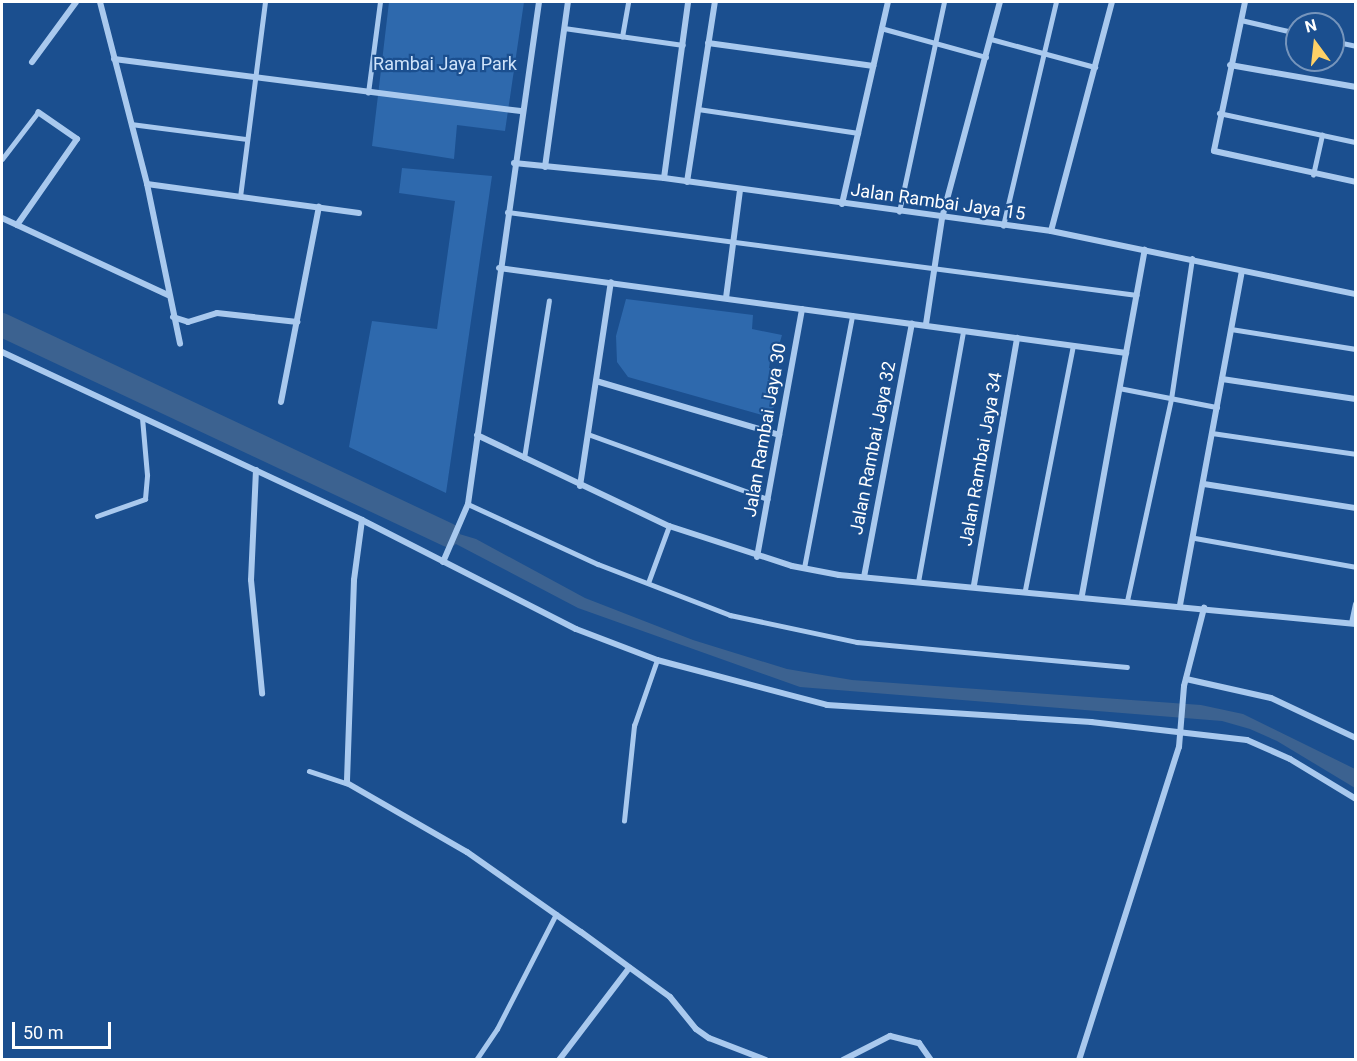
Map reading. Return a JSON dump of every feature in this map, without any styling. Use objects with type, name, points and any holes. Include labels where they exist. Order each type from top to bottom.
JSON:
[{"type":"street","points":[[32,62],[76,2]]},
{"type":"street","points":[[100,2],[147,184],[168,295],[180,344]]},
{"type":"street","points":[[443,562],[464,518],[468,504],[513,163],[539,2]]},
{"type":"street","points":[[545,167],[568,2]]},
{"type":"street","points":[[664,178],[688,2]]},
{"type":"street","points":[[687,182],[715,2]]},
{"type":"street","points":[[842,204],[888,2]]},
{"type":"street","points":[[926,324],[942,218],[1000,2]]},
{"type":"street","points":[[1051,231],[1112,2]]},
{"type":"street","points":[[1245,2],[1219,113],[1214,152],[1356,183]]},
{"type":"street","points":[[708,43],[873,66]]},
{"type":"street","points":[[114,59],[521,111]]},
{"type":"street","points":[[1230,65],[1356,87]]},
{"type":"street","points":[[17,225],[77,139],[38,112]]},
{"type":"street","name":"Jalan Rambai Jaya 15","points":[[513,163],[664,178],[942,218],[1051,231],[1356,294]]},
{"type":"street","points":[[147,184],[359,213]]},
{"type":"street","points":[[726,298],[740,190]]},
{"type":"street","points":[[281,402],[319,207]]},
{"type":"street","points":[[2,218],[168,295]]},
{"type":"street","points":[[1082,596],[1145,249]]},
{"type":"street","points":[[499,268],[912,324],[926,324],[1126,353]]},
{"type":"street","points":[[1180,605],[1195,538],[1242,272]]},
{"type":"street","points":[[580,486],[611,282]]},
{"type":"street","name":"Jalan Rambai Jaya 30","points":[[757,557],[802,309]]},
{"type":"street","points":[[173,318],[188,322],[217,313],[297,322]]},
{"type":"street","name":"Jalan Rambai Jaya 32","points":[[864,577],[912,324]]},
{"type":"street","name":"Jalan Rambai Jaya 34","points":[[974,585],[1017,338]]},
{"type":"street","points":[[2,352],[362,520],[576,629],[657,660],[827,705],[1090,722],[1180,735],[1229,737],[1257,744],[1356,800]]},
{"type":"street","points":[[1222,379],[1356,399]]},
{"type":"street","points":[[596,381],[779,435]]},
{"type":"street","points":[[477,435],[580,486],[669,526],[757,557],[804,568],[864,577],[974,585],[1354,623],[1356,604]]},
{"type":"street","points":[[256,470],[251,580],[262,693]]},
{"type":"street","points":[[1204,484],[1356,508]]},
{"type":"street","points":[[362,520],[354,580],[347,783],[467,852],[670,997],[709,1038],[766,1059]]},
{"type":"street","points":[[1079,1059],[1179,747],[1184,686],[1204,608]]},
{"type":"street","points":[[1186,679],[1271,698],[1356,738]]},
{"type":"street","points":[[559,1059],[629,968]]},
{"type":"street","points":[[843,1059],[890,1036],[919,1043],[931,1059]]},
{"type":"lane","points":[[240,197],[265,2]]},
{"type":"lane","points":[[368,93],[380,2]]},
{"type":"lane","points":[[622,37],[628,2]]},
{"type":"lane","points":[[899,212],[944,2]]},
{"type":"lane","points":[[1003,226],[1046,54],[1056,2]]},
{"type":"lane","points":[[1241,20],[1285,30]]},
{"type":"lane","points":[[564,28],[683,45]]},
{"type":"lane","points":[[881,28],[986,57]]},
{"type":"lane","points":[[991,39],[1096,67]]},
{"type":"lane","points":[[698,109],[858,133]]},
{"type":"lane","points":[[2,159],[38,112]]},
{"type":"lane","points":[[1219,113],[1356,142]]},
{"type":"lane","points":[[131,124],[248,140]]},
{"type":"lane","points":[[1312,175],[1322,135]]},
{"type":"lane","points":[[507,212],[1137,295]]},
{"type":"lane","points":[[1127,601],[1171,399],[1192,259]]},
{"type":"lane","points":[[524,458],[549,301]]},
{"type":"lane","points":[[804,568],[852,316]]},
{"type":"lane","points":[[1232,328],[1356,349]]},
{"type":"lane","points":[[918,582],[964,330]]},
{"type":"lane","points":[[1025,590],[1073,346]]},
{"type":"lane","points":[[1119,388],[1217,407]]},
{"type":"lane","points":[[97,516],[145,499],[147,475],[142,418]]},
{"type":"lane","points":[[588,434],[768,499]]},
{"type":"lane","points":[[1212,434],[1356,454]]},
{"type":"lane","points":[[468,504],[648,583],[730,615],[857,642],[1127,667]]},
{"type":"lane","points":[[648,583],[669,526]]},
{"type":"lane","points":[[1195,538],[1356,567]]},
{"type":"lane","points":[[624,821],[634,726],[657,660]]},
{"type":"lane","points":[[309,771],[347,783]]},
{"type":"lane","points":[[476,1059],[497,1029],[556,915]]},
{"type":"green space","name":"Rambai Jaya Park","points":[[389,2],[524,2],[505,131],[457,125],[454,159],[372,146]]},
{"type":"green space","points":[[402,168],[492,176],[446,493],[349,447],[372,321],[437,329],[455,201],[399,193]]},
{"type":"green space","points":[[626,299],[753,315],[752,329],[782,335],[780,342],[773,342],[769,368],[780,371],[774,407],[762,415],[628,377],[617,362],[616,336]]},
{"type":"shaded area","points":[[436,527],[476,539],[585,598],[693,640],[787,669],[852,680],[1201,705],[1243,714],[1355,769],[1355,788],[1277,741],[1250,729],[1222,721],[800,687],[578,608],[433,532]]},
{"type":"waterway","points":[[2,325],[448,535]]}]
